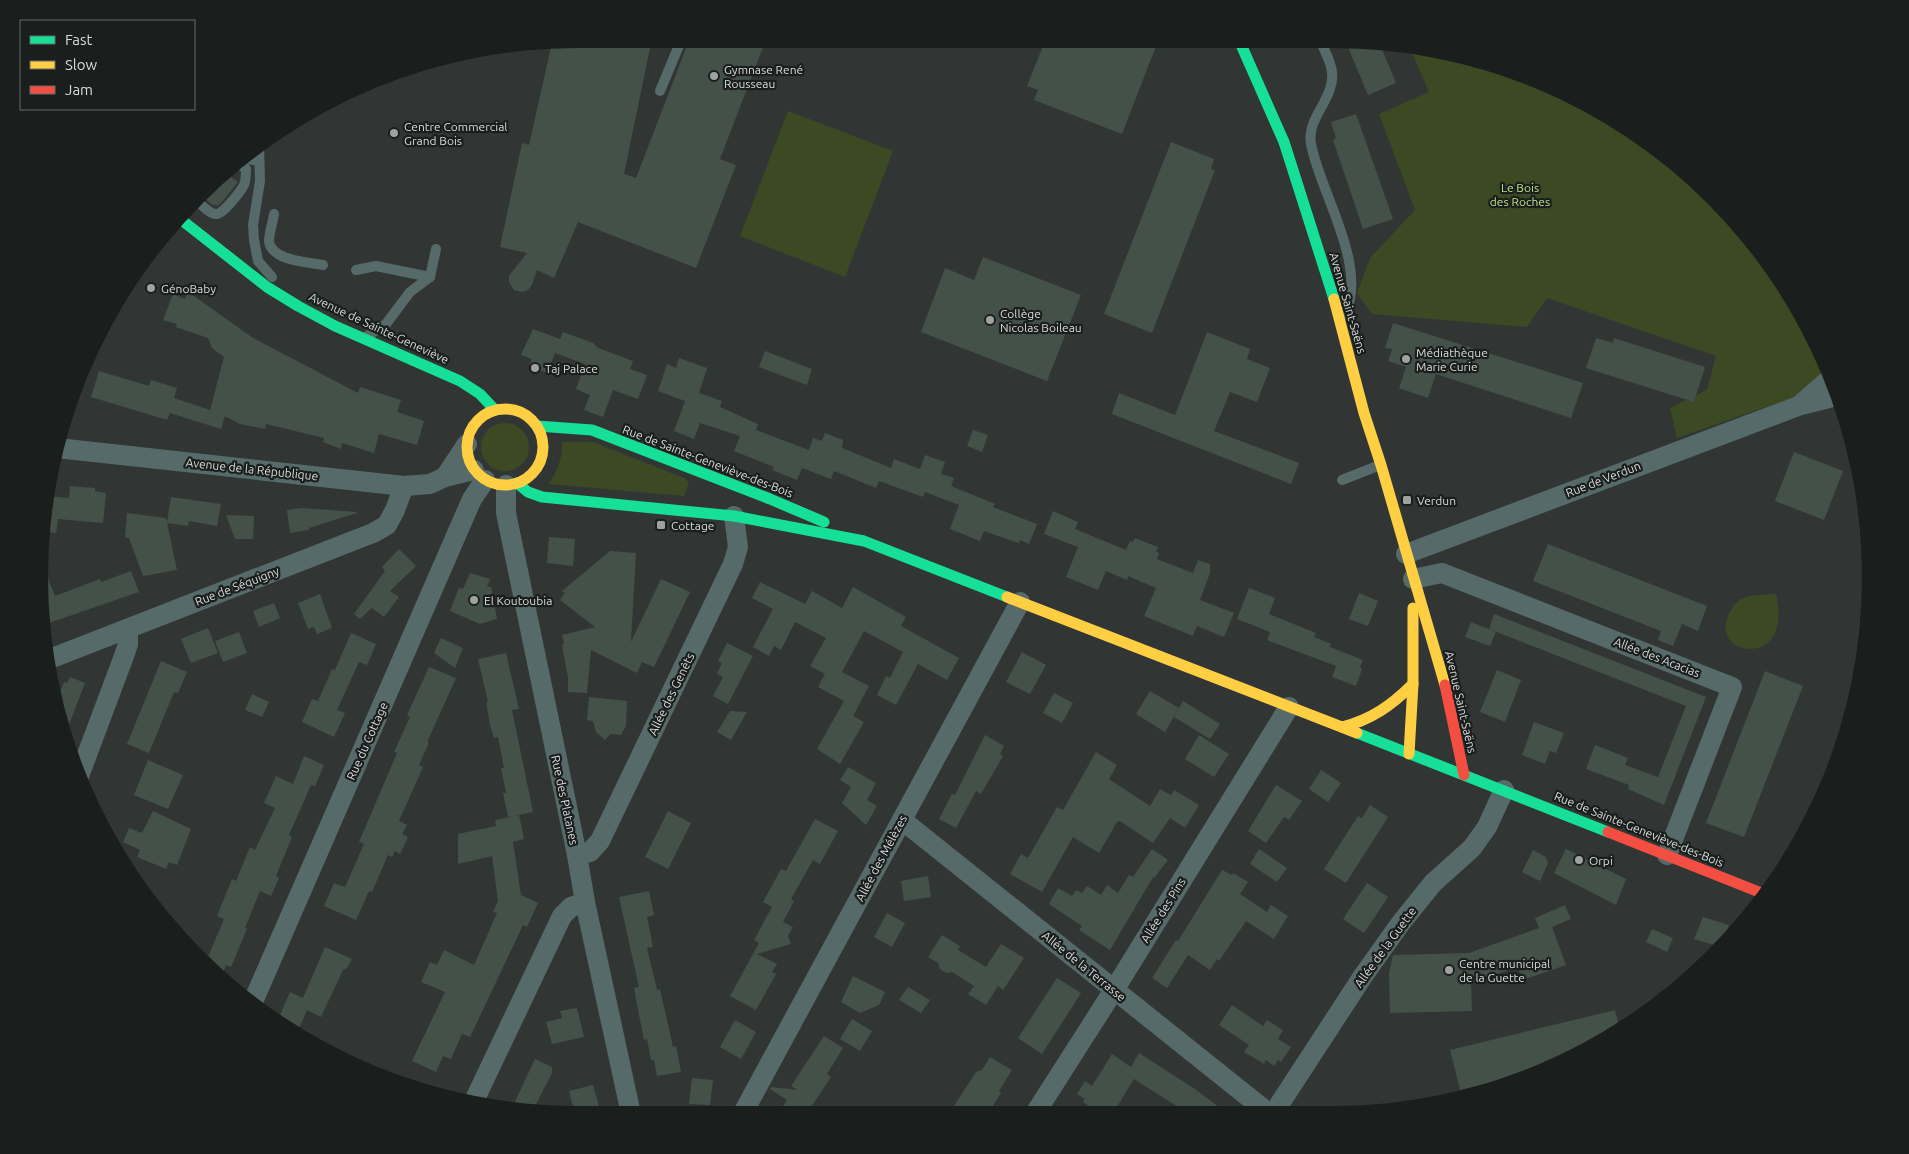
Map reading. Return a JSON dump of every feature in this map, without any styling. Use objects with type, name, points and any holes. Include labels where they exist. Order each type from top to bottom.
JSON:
[{"type":"main road","name":"Avenue Saint-Saëns","points":[[1243,48],[1284,142],[1340,323],[1364,412],[1443,676],[1464,775]]},
{"type":"main road","name":"Avenue de Sainte-Geneviève","points":[[184,222],[267,287],[298,306],[363,339],[460,381],[480,394],[495,410]]},
{"type":"main road","points":[[417,375],[443,386]]},
{"type":"main road","points":[[471,408],[480,418]]},
{"type":"main road","points":[[507,409],[518,411],[529,417],[537,426],[542,436],[541,460],[535,470],[527,478],[511,484],[495,484],[480,475],[468,456],[467,444],[470,432],[480,418],[495,410],[507,409]]},
{"type":"main road","name":"Rue de Sainte-Geneviève-des-Bois","points":[[537,426],[592,430],[770,499],[838,527],[864,541],[1504,790],[1757,891]]},
{"type":"main road","points":[[511,484],[542,497],[734,516],[864,541]]},
{"type":"main road","name":"Avenue Saint-Saëns","points":[[1409,754],[1413,684],[1413,579]]},
{"type":"main road","points":[[1342,727],[1358,724],[1389,708],[1413,684]]},
{"type":"street","name":"Rue de Verdun","points":[[1800,405],[1825,384]]},
{"type":"street","name":"Rue de Verdun","points":[[1406,554],[1800,405],[1830,398]]},
{"type":"street","points":[[445,477],[467,444]]},
{"type":"street","name":"Avenue de la République","points":[[64,449],[404,486],[430,484],[445,477],[480,475]]},
{"type":"street","name":"Rue du Cottage","points":[[255,997],[472,499],[480,475]]},
{"type":"street","name":"Rue des Platanes","points":[[511,484],[506,513],[585,902],[629,1106]]},
{"type":"street","name":"Rue de Séquigny","points":[[54,657],[373,533],[387,525],[404,486]]},
{"type":"street","name":"Allée des Genêts","points":[[577,856],[590,852],[600,841],[733,564],[738,547],[734,516]]},
{"type":"street","name":"Allée des Acacias","points":[[1413,579],[1442,573],[1732,687],[1667,855]]},
{"type":"street","name":"Allée des Mélèzes","points":[[747,1106],[1020,602]]},
{"type":"street","points":[[83,766],[128,644],[128,629]]},
{"type":"street","name":"Allée des Pins","points":[[1040,1106],[1289,707]]},
{"type":"street","name":"Allée de la Guette","points":[[1278,1106],[1363,976],[1400,924],[1433,883],[1472,848],[1487,827],[1504,790]]},
{"type":"street","name":"Allée de la Terrasse","points":[[902,820],[1260,1106]]},
{"type":"street","points":[[476,1096],[562,916],[571,907],[585,902]]},
{"type":"lane","points":[[660,91],[678,48]]},
{"type":"lane","points":[[1323,48],[1330,63],[1332,79],[1325,100],[1314,120],[1310,142],[1348,253],[1352,282],[1349,306],[1340,323]]},
{"type":"lane","points":[[259,154],[260,181],[253,225],[258,261],[298,306]]},
{"type":"lane","points":[[252,160],[259,161]]},
{"type":"lane","points":[[202,204],[212,213],[223,212],[244,186],[246,169],[243,167]]},
{"type":"lane","points":[[274,214],[269,240],[271,248],[277,254],[293,260],[323,265]]},
{"type":"lane","points":[[363,339],[386,324],[410,292],[430,277],[436,249]]},
{"type":"lane","points":[[356,270],[376,266],[430,277]]},
{"type":"lane","points":[[1342,480],[1381,465]]},
{"type":"green space","name":"Le Bois des Roches","points":[[1413,54],[1469,66],[1535,88],[1597,118],[1654,157],[1706,203],[1752,255],[1791,312],[1822,377],[1803,394],[1677,438],[1670,408],[1707,390],[1716,356],[1547,298],[1527,327],[1372,314],[1357,293],[1370,258],[1415,210],[1379,114],[1429,92]]},
{"type":"green space","points":[[788,111],[893,151],[845,277],[740,236]]},
{"type":"green space","points":[[500,423],[510,423],[519,427],[525,433],[528,438],[528,456],[519,467],[510,471],[500,471],[491,467],[485,461],[481,452],[481,442],[485,433],[491,427]]},
{"type":"green space","points":[[562,442],[593,442],[684,478],[689,482],[684,496],[549,484],[559,464],[562,454]]},
{"type":"green space","points":[[1776,594],[1778,618],[1774,635],[1764,645],[1752,649],[1740,647],[1730,641],[1726,630],[1728,616],[1736,603],[1747,597]]},
{"type":"building","points":[[650,48],[624,174],[636,178],[686,48],[763,48],[720,159],[736,165],[696,268],[578,222],[554,278],[537,270],[532,285],[528,290],[522,292],[514,290],[509,282],[509,276],[527,253],[500,247],[522,143],[529,145],[551,49]]},
{"type":"building","points":[[1042,48],[1155,48],[1122,134],[1034,100],[1038,90],[1027,86]]},
{"type":"building","points":[[1349,48],[1382,50],[1396,83],[1368,95]]},
{"type":"building","points":[[1356,114],[1393,219],[1363,229],[1333,140],[1336,138],[1331,122]]},
{"type":"building","points":[[1171,142],[1214,159],[1211,169],[1215,170],[1152,333],[1104,314]]},
{"type":"building","points":[[231,177],[238,182],[222,202],[214,206],[206,200]]},
{"type":"building","points":[[983,257],[1081,295],[1047,381],[921,332],[945,268],[974,280]]},
{"type":"building","points":[[187,291],[253,338],[358,393],[360,387],[401,400],[397,412],[424,421],[417,445],[379,434],[374,453],[342,443],[341,449],[323,442],[324,438],[266,424],[265,429],[240,424],[225,416],[221,429],[170,413],[167,420],[91,397],[99,371],[149,386],[151,380],[177,388],[174,398],[210,410],[224,357],[212,348],[208,338],[176,327],[177,324],[163,320],[173,294],[185,299]]},
{"type":"building","points":[[1393,323],[1583,383],[1571,418],[1436,374],[1428,398],[1399,388],[1406,367],[1388,361],[1392,349],[1385,348]]},
{"type":"building","points":[[533,329],[560,339],[563,332],[633,361],[630,369],[647,375],[638,399],[613,390],[603,417],[584,410],[590,395],[576,389],[585,364],[555,353],[547,373],[529,366],[532,359],[521,355]]},
{"type":"building","points":[[1207,332],[1250,349],[1247,359],[1270,368],[1257,402],[1230,392],[1214,431],[1299,463],[1291,484],[1112,414],[1119,393],[1175,415]]},
{"type":"building","points":[[1596,338],[1613,343],[1614,338],[1705,367],[1694,402],[1586,368]]},
{"type":"building","points":[[765,351],[812,369],[807,385],[759,367]]},
{"type":"building","points":[[679,358],[707,368],[699,393],[722,401],[720,407],[758,424],[756,430],[809,450],[813,438],[822,441],[825,433],[843,440],[842,448],[891,468],[894,459],[920,469],[925,455],[945,462],[941,474],[954,478],[951,486],[995,504],[993,507],[1037,524],[1029,544],[1020,540],[1019,543],[984,531],[980,541],[950,529],[959,505],[925,492],[923,497],[879,481],[876,488],[834,471],[831,479],[802,468],[797,480],[772,470],[774,467],[734,451],[740,436],[700,423],[694,439],[674,431],[685,401],[658,391],[667,364],[676,368]]},
{"type":"building","points":[[973,430],[988,435],[982,452],[967,446]]},
{"type":"building","points":[[1794,452],[1843,471],[1824,520],[1775,501]]},
{"type":"building","points":[[70,486],[95,488],[95,491],[106,493],[103,523],[58,519],[56,533],[50,532],[54,497],[69,498]]},
{"type":"building","points":[[171,497],[221,504],[217,526],[189,521],[188,526],[167,523],[177,570],[143,576],[129,538],[125,537],[127,513],[166,518],[167,522]]},
{"type":"building","points":[[301,508],[357,513],[309,528],[309,530],[290,533],[287,510]]},
{"type":"building","points":[[1053,511],[1078,522],[1075,529],[1126,550],[1130,541],[1133,542],[1135,538],[1158,547],[1156,551],[1159,553],[1157,559],[1193,573],[1198,560],[1210,564],[1210,573],[1200,600],[1234,613],[1224,637],[1197,626],[1193,636],[1144,616],[1156,588],[1128,576],[1127,580],[1106,571],[1098,590],[1066,577],[1078,547],[1044,534]]},
{"type":"building","points":[[226,515],[254,516],[253,539],[235,539]]},
{"type":"building","points":[[549,537],[575,539],[573,566],[547,563]]},
{"type":"building","points":[[1548,544],[1707,606],[1698,631],[1682,624],[1673,646],[1658,640],[1661,631],[1533,581]]},
{"type":"building","points":[[399,549],[416,566],[390,591],[399,597],[384,617],[372,608],[360,619],[354,614],[385,571],[382,567]]},
{"type":"building","points":[[610,551],[636,553],[631,642],[661,579],[690,592],[654,667],[642,662],[637,673],[591,650],[587,693],[568,692],[562,635],[595,627],[560,600],[565,593],[562,591]]},
{"type":"building","points":[[131,571],[139,592],[50,623],[48,579],[55,596],[100,579],[101,582]]},
{"type":"building","name":"El Koutoubia","points":[[470,573],[490,579],[487,587],[491,587],[497,619],[480,624],[450,611],[459,588],[463,589]]},
{"type":"building","points":[[760,582],[805,604],[812,591],[842,608],[853,587],[906,617],[901,626],[959,658],[947,680],[918,664],[896,705],[877,695],[886,676],[890,678],[903,652],[864,631],[842,672],[869,686],[853,716],[864,722],[840,764],[817,749],[844,701],[818,687],[825,674],[810,666],[826,638],[795,622],[781,650],[774,646],[769,656],[753,647],[773,609],[752,598]]},
{"type":"building","points":[[1249,588],[1275,598],[1269,614],[1316,633],[1314,637],[1331,644],[1330,647],[1363,660],[1356,686],[1332,677],[1336,666],[1267,640],[1270,632],[1237,619]]},
{"type":"building","points":[[1359,593],[1378,601],[1368,626],[1349,619]]},
{"type":"building","points":[[320,594],[332,628],[317,634],[314,627],[308,629],[298,603]]},
{"type":"building","points":[[274,603],[280,618],[259,627],[253,611]]},
{"type":"building","points":[[1494,614],[1706,697],[1664,805],[1628,789],[1629,785],[1586,769],[1595,745],[1628,758],[1625,765],[1658,777],[1686,706],[1489,629]]},
{"type":"building","points":[[1471,622],[1496,632],[1490,646],[1465,637]]},
{"type":"building","points":[[208,628],[218,653],[191,663],[181,639]]},
{"type":"building","points":[[239,632],[247,653],[223,662],[215,641]]},
{"type":"building","points":[[351,633],[376,644],[367,665],[359,662],[337,710],[345,713],[334,737],[302,722],[312,699],[318,701],[332,669],[335,670]]},
{"type":"building","points":[[441,638],[463,648],[455,668],[434,653]]},
{"type":"building","points":[[727,643],[753,656],[728,704],[713,696],[723,677],[717,674],[722,663],[718,661]]},
{"type":"building","points":[[1022,652],[1046,665],[1030,694],[1006,682]]},
{"type":"building","points":[[506,653],[519,709],[512,710],[533,812],[508,817],[503,793],[506,793],[501,768],[504,768],[498,737],[494,738],[490,725],[486,702],[488,702],[478,659]]},
{"type":"building","points":[[161,661],[187,672],[178,693],[174,692],[149,753],[127,744]]},
{"type":"building","points":[[429,667],[456,678],[428,740],[428,745],[419,765],[423,767],[399,821],[407,825],[402,834],[408,837],[400,854],[395,851],[392,857],[388,855],[372,892],[369,891],[356,920],[324,906],[334,883],[345,887],[364,844],[359,842],[397,753],[394,752],[410,717],[407,715]]},
{"type":"building","points":[[1497,670],[1521,680],[1505,722],[1480,712]]},
{"type":"building","points":[[1765,671],[1803,686],[1744,837],[1706,823]]},
{"type":"building","points":[[70,677],[85,683],[69,724],[61,691],[64,682],[67,683]]},
{"type":"building","points":[[1150,691],[1179,708],[1165,732],[1136,714]]},
{"type":"building","points":[[1054,693],[1073,703],[1062,723],[1043,713]]},
{"type":"building","points":[[252,694],[269,702],[262,717],[245,710]]},
{"type":"building","points":[[589,697],[627,701],[626,726],[621,735],[610,734],[605,740],[596,732],[593,721],[587,720]]},
{"type":"building","points":[[1183,701],[1220,724],[1210,739],[1174,717]]},
{"type":"building","points":[[730,711],[747,712],[731,740],[717,732]]},
{"type":"building","points":[[1534,722],[1564,733],[1556,753],[1550,751],[1545,764],[1522,755]]},
{"type":"building","points":[[985,735],[1004,746],[1000,754],[1003,756],[981,794],[976,791],[956,828],[939,819],[952,794],[955,795]]},
{"type":"building","points":[[1199,735],[1229,754],[1214,777],[1185,759]]},
{"type":"building","points":[[1096,752],[1117,765],[1109,779],[1150,806],[1160,789],[1171,795],[1174,790],[1199,805],[1185,828],[1170,818],[1153,843],[1120,821],[1117,822],[1099,853],[1073,837],[1042,892],[1010,874],[1021,854],[1028,858],[1057,807],[1063,810]]},
{"type":"building","points":[[304,756],[324,765],[315,786],[311,785],[289,835],[292,837],[276,876],[279,878],[271,896],[260,891],[231,967],[226,965],[224,971],[208,956],[224,919],[217,916],[232,879],[236,881],[250,847],[255,850],[275,808],[264,803],[276,776],[293,784]]},
{"type":"building","points":[[148,760],[183,775],[168,809],[134,795]]},
{"type":"building","points":[[848,767],[876,783],[867,800],[877,806],[866,825],[842,803],[851,787],[840,780]]},
{"type":"building","points":[[1321,770],[1341,783],[1328,802],[1309,789]]},
{"type":"building","points":[[1276,785],[1302,801],[1289,820],[1284,817],[1266,843],[1248,831]]},
{"type":"building","points":[[1370,805],[1388,817],[1346,883],[1324,869],[1358,816],[1362,818]]},
{"type":"building","points":[[153,811],[191,829],[177,865],[169,862],[166,869],[137,857],[140,850],[123,842],[129,828],[142,833]]},
{"type":"building","points":[[668,811],[691,823],[668,869],[645,857]]},
{"type":"building","points":[[519,815],[524,839],[513,842],[521,895],[538,903],[527,927],[523,925],[470,1037],[462,1034],[451,1059],[443,1056],[436,1072],[412,1061],[445,992],[421,982],[430,962],[437,965],[444,950],[474,965],[497,913],[493,912],[498,901],[492,856],[458,864],[458,834],[496,826],[495,820]]},
{"type":"building","points":[[815,819],[838,831],[820,864],[813,860],[791,899],[794,901],[783,922],[793,927],[788,936],[791,944],[757,954],[777,964],[772,972],[776,974],[756,1010],[730,996],[759,943],[754,940],[772,907],[763,902],[781,869],[786,871]]},
{"type":"building","points":[[1152,849],[1168,860],[1153,877],[1110,950],[1079,930],[1082,926],[1049,904],[1058,888],[1072,896],[1076,890],[1082,893],[1087,886],[1101,895],[1107,885],[1118,893],[1129,875],[1133,877]]},
{"type":"building","points":[[1259,849],[1287,868],[1277,882],[1250,864]]},
{"type":"building","points":[[1566,849],[1626,879],[1616,905],[1554,873]]},
{"type":"building","points":[[1533,850],[1546,857],[1548,863],[1540,881],[1522,872]]},
{"type":"building","points":[[1222,870],[1232,875],[1233,873],[1248,882],[1240,894],[1267,912],[1271,905],[1288,916],[1274,939],[1246,921],[1219,961],[1217,959],[1210,970],[1188,955],[1167,988],[1152,978],[1176,940],[1178,941]]},
{"type":"building","points":[[928,876],[931,897],[904,901],[901,881]]},
{"type":"building","points":[[1367,883],[1388,897],[1364,933],[1343,919]]},
{"type":"building","points":[[649,891],[654,915],[647,917],[653,947],[647,948],[657,990],[660,989],[673,1047],[676,1046],[681,1072],[657,1076],[654,1060],[651,1060],[647,1039],[644,1040],[634,988],[639,987],[619,897]]},
{"type":"building","name":"Centre municipal de la Guette","points":[[1565,905],[1571,919],[1552,927],[1566,965],[1523,980],[1518,967],[1471,983],[1472,1011],[1390,1013],[1389,973],[1393,955],[1469,953],[1539,928],[1535,918]]},
{"type":"building","points":[[887,913],[905,923],[892,947],[874,937]]},
{"type":"building","points":[[1703,917],[1729,925],[1712,944],[1694,939]]},
{"type":"building","points":[[1652,929],[1673,938],[1667,952],[1646,942]]},
{"type":"building","points":[[942,935],[960,946],[958,950],[986,967],[1001,944],[1024,958],[1003,990],[998,986],[986,1005],[968,994],[974,986],[952,972],[946,973],[940,969],[938,963],[928,957]]},
{"type":"building","points":[[325,947],[352,959],[347,968],[343,970],[321,1017],[307,1010],[299,1028],[280,1015],[290,992],[303,998]]},
{"type":"building","points":[[853,976],[885,992],[879,1005],[860,1013],[841,1002]]},
{"type":"building","points":[[1057,978],[1081,993],[1042,1054],[1018,1038]]},
{"type":"building","points":[[908,987],[930,1000],[921,1013],[899,1000]]},
{"type":"building","points":[[1232,1005],[1263,1026],[1267,1020],[1283,1030],[1278,1039],[1291,1047],[1281,1062],[1278,1060],[1274,1066],[1266,1060],[1264,1064],[1244,1052],[1249,1045],[1219,1025]]},
{"type":"building","points":[[577,1008],[584,1037],[552,1044],[546,1022],[562,1018],[560,1011]]},
{"type":"building","points":[[1615,1010],[1618,1022],[1597,1036],[1535,1066],[1460,1090],[1450,1050]]},
{"type":"building","points":[[852,1019],[872,1031],[860,1051],[840,1039]]},
{"type":"building","points":[[735,1020],[756,1032],[741,1059],[720,1047]]},
{"type":"building","points":[[824,1036],[843,1048],[827,1074],[831,1077],[812,1106],[783,1106],[787,1100],[770,1089],[771,1087],[798,1090],[791,1086]]},
{"type":"building","points":[[1139,1053],[1195,1089],[1217,1106],[1177,1106],[1134,1079],[1118,1106],[1089,1106],[1083,1102],[1085,1099],[1077,1094],[1085,1081],[1092,1086],[1112,1054],[1131,1067]]},
{"type":"building","points":[[990,1057],[1012,1070],[999,1091],[1001,1093],[993,1106],[954,1106],[976,1072],[982,1070]]},
{"type":"building","points":[[535,1059],[552,1067],[552,1073],[536,1104],[515,1103]]},
{"type":"building","points":[[692,1078],[713,1080],[710,1105],[689,1104]]},
{"type":"building","points":[[593,1085],[599,1106],[573,1106],[569,1091]]},
{"type":"traffic: fast","points":[[1243,48],[1284,142],[1334,299]]},
{"type":"traffic: fast","points":[[184,222],[267,287],[298,306],[335,326],[460,381],[480,394],[495,410]]},
{"type":"traffic: fast","points":[[537,426],[592,430],[824,522]]},
{"type":"traffic: fast","points":[[517,483],[528,492],[542,497],[734,516],[864,541],[1007,597]]},
{"type":"traffic: fast","points":[[1357,733],[1608,832]]},
{"type":"traffic: slow","points":[[1334,299],[1364,413],[1445,685]]},
{"type":"traffic: slow","points":[[505,409],[519,412],[532,420],[540,433],[543,447],[540,461],[532,474],[519,482],[505,485],[491,482],[478,474],[470,461],[467,447],[470,433],[478,420],[491,412],[505,409]]},
{"type":"traffic: slow","points":[[1007,597],[1357,733]]},
{"type":"traffic: slow","points":[[1409,754],[1413,684],[1413,608]]},
{"type":"traffic: slow","points":[[1342,727],[1372,716],[1397,699],[1413,684]]},
{"type":"traffic: jam","points":[[1445,685],[1464,775]]},
{"type":"traffic: jam","points":[[1608,832],[1757,891]]},
{"type":"place","name":"Gymnase René Rousseau","points":[[714,76]]},
{"type":"place","name":"Centre Commercial Grand Bois","points":[[394,133]]},
{"type":"place","name":"GénoBaby","points":[[151,288]]},
{"type":"place","name":"Collège Nicolas Boileau","points":[[990,320]]},
{"type":"place","name":"Médiathèque Marie Curie","points":[[1406,359]]},
{"type":"place","name":"Taj Palace","points":[[535,368]]},
{"type":"place","name":"Verdun","points":[[1407,500]]},
{"type":"place","name":"Cottage","points":[[661,525]]},
{"type":"place","name":"El Koutoubia","points":[[474,600]]},
{"type":"place","name":"Orpi","points":[[1579,860]]},
{"type":"place","name":"Centre municipal de la Guette","points":[[1449,970]]}]
